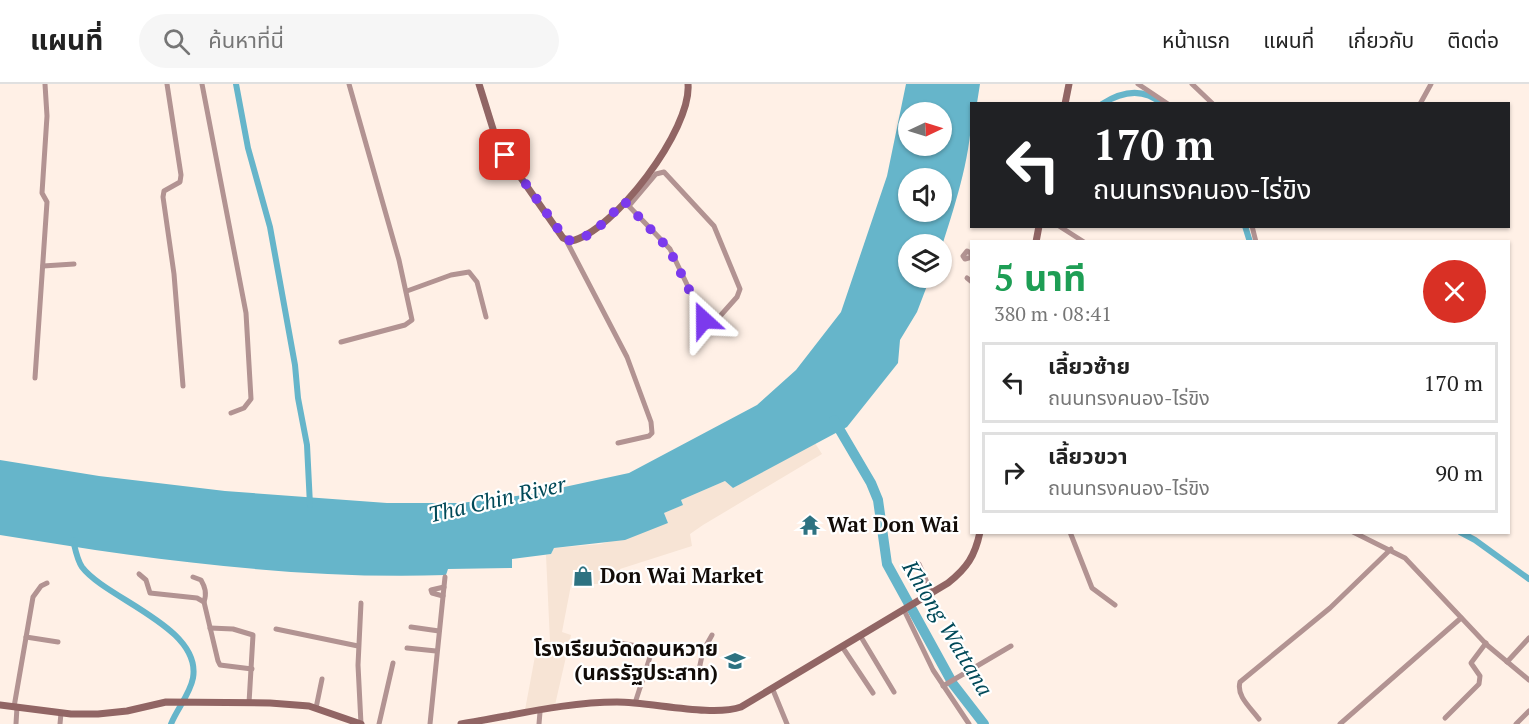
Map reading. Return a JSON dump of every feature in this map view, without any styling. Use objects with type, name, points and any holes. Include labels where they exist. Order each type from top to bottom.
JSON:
[{"type":"main road","points":[[479,84],[498,145],[566,240],[577,239],[592,232],[627,204],[660,160],[677,129],[687,106],[688,84]]},
{"type":"main road","points":[[1066,101],[1069,84]]},
{"type":"main road","points":[[461,724],[601,703],[635,703],[729,710],[773,690],[932,594],[962,572],[973,559],[979,534]]},
{"type":"main road","points":[[0,705],[73,714],[127,711],[175,701],[301,705],[361,724]]},
{"type":"street","points":[[35,378],[48,202],[42,193],[47,116],[45,84]]},
{"type":"street","points":[[167,84],[181,176],[180,182],[164,191],[163,197],[174,274],[183,386]]},
{"type":"street","points":[[202,84],[246,313],[251,399],[244,408],[231,413]]},
{"type":"street","points":[[341,342],[410,322],[407,291],[349,84]]},
{"type":"street","points":[[1140,84],[1165,102]]},
{"type":"street","points":[[1192,84],[1211,102]]},
{"type":"street","points":[[1421,102],[1431,84]]},
{"type":"street","points":[[663,172],[714,226],[740,293],[713,324],[707,324],[704,320],[669,249],[627,204],[656,174],[663,172]]},
{"type":"street","points":[[1062,228],[1081,240]]},
{"type":"street","points":[[566,240],[627,357],[651,422],[652,433],[649,436],[618,443]]},
{"type":"street","points":[[43,266],[74,264]]},
{"type":"street","points":[[407,291],[451,275],[469,272],[477,282],[486,316]]},
{"type":"street","points":[[1071,534],[1092,588],[1115,605]]},
{"type":"street","points":[[1357,534],[1391,549],[1420,572],[1485,643],[1529,680]]},
{"type":"street","points":[[1259,719],[1241,695],[1238,689],[1240,682],[1330,608],[1391,549]]},
{"type":"street","points":[[919,564],[932,594]]},
{"type":"street","points":[[139,574],[147,580],[150,593],[197,598],[204,602]]},
{"type":"street","points":[[193,577],[201,580],[204,585],[206,596],[204,602],[220,665],[252,669]]},
{"type":"street","points":[[430,724],[445,577]]},
{"type":"street","points":[[16,724],[16,707],[33,597],[41,586],[47,584]]},
{"type":"street","points":[[443,596],[432,593],[431,590],[444,587]]},
{"type":"street","points":[[361,603],[358,646],[361,724]]},
{"type":"street","points":[[909,608],[943,686],[969,724]]},
{"type":"street","points":[[1340,724],[1461,618]]},
{"type":"street","points":[[411,627],[439,630]]},
{"type":"street","points":[[210,628],[233,629],[253,635],[249,703]]},
{"type":"street","points":[[276,629],[358,646]]},
{"type":"street","points":[[697,679],[703,651],[712,635]]},
{"type":"street","points":[[26,637],[58,642]]},
{"type":"street","points":[[861,637],[894,692]]},
{"type":"street","points":[[1507,662],[1529,638]]},
{"type":"street","points":[[619,643],[637,646],[651,654],[635,703]]},
{"type":"street","points":[[1445,718],[1479,684],[1480,676],[1471,663],[1485,643]]},
{"type":"street","points":[[943,686],[1011,646]]},
{"type":"street","points":[[407,648],[436,651]]},
{"type":"street","points":[[843,648],[873,693]]},
{"type":"street","points":[[379,724],[393,663]]},
{"type":"street","points":[[316,708],[322,679]]},
{"type":"street","points":[[773,690],[787,724]]},
{"type":"street","points":[[1516,724],[1529,711]]},
{"type":"street","points":[[539,724],[540,712]]},
{"type":"street","points":[[60,724],[61,713]]},
{"type":"shaded area","name":"Don Wai Market","points":[[815,443],[822,454],[690,534],[692,546],[620,569],[618,583],[571,585],[562,632],[571,635],[555,705],[525,710],[538,640],[550,642],[546,555],[551,554],[554,548],[601,544],[668,523],[664,513],[682,505],[681,500],[725,481],[733,488]]},
{"type":"water","name":"Tha Chin River","points":[[906,84],[980,84],[977,102],[970,102],[969,140],[963,176],[952,214],[952,168],[898,168],[898,222],[950,222],[946,234],[898,234],[898,288],[926,288],[917,312],[900,340],[898,363],[847,427],[733,488],[725,481],[681,500],[683,505],[664,513],[668,523],[625,540],[554,548],[551,554],[512,559],[512,568],[448,569],[446,575],[334,574],[222,566],[166,560],[0,535],[0,460],[99,476],[225,491],[387,503],[461,503],[532,494],[629,473],[757,405],[796,370],[841,312],[887,176],[898,123],[898,156],[952,156],[952,102],[902,102]]},
{"type":"waterway","points":[[236,84],[248,148],[270,227],[295,365],[298,398],[307,445],[310,505]]},
{"type":"waterway","points":[[1106,102],[1132,93],[1147,95],[1159,102]]},
{"type":"waterway","points":[[1246,228],[1249,240]]},
{"type":"waterway","name":"Khlong Wattana","points":[[834,420],[871,483],[878,500],[887,564],[953,684],[984,724]]},
{"type":"waterway","points":[[1464,534],[1529,579]]},
{"type":"waterway","points":[[73,540],[82,567],[94,579],[168,629],[183,644],[192,660],[193,678],[171,724]]},
{"type":"place","name":"Wat Don Wai","points":[[810,525]]},
{"type":"place","name":"Don Wai Market","points":[[583,576]]},
{"type":"place","name":"โรงเรียนวัดดอนหวาย (นครรัฐประสาท)","points":[[735,661]]},
{"type":"route","points":[[505,155],[566,240],[571,241],[592,232],[624,201],[669,249],[687,280],[704,320]]}]
